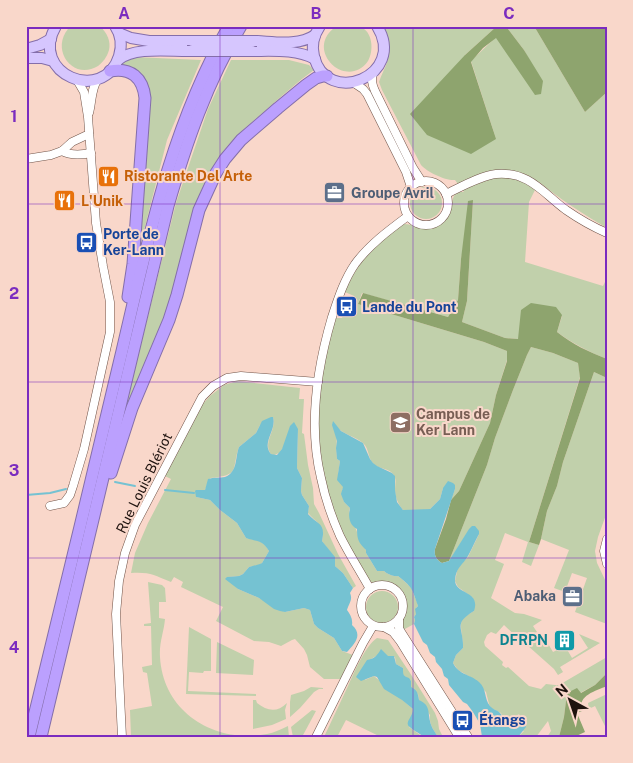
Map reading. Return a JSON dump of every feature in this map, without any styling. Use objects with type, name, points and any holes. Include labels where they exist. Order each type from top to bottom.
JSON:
[{"type":"highway","points":[[30,737],[163,184],[191,104],[209,63],[229,26]]},
{"type":"highway","points":[[41,737],[170,200],[202,106],[220,65],[241,26]]},
{"type":"highway","points":[[73,554],[97,432],[131,282],[145,98],[141,82],[131,72],[125,70],[110,71]]},
{"type":"highway","points":[[78,580],[121,439],[177,294],[199,210],[207,191],[225,159],[242,140],[306,85],[316,78],[327,76]]},
{"type":"main road","points":[[56,26],[50,39],[50,48],[54,61],[63,73],[77,80],[88,81],[98,79],[110,71],[118,60],[121,47],[117,30]]},
{"type":"main road","points":[[318,31],[313,43],[313,51],[314,59],[322,72],[340,82],[354,82],[361,81],[373,73],[381,61],[384,47],[381,33],[376,26]]},
{"type":"main road","points":[[117,30],[131,38],[149,41],[299,42],[310,38],[318,31]]},
{"type":"main road","points":[[26,49],[40,45],[50,39]]},
{"type":"main road","points":[[118,60],[130,53],[139,51],[293,52],[314,59]]},
{"type":"main road","points":[[26,58],[42,58],[54,61]]},
{"type":"street","points":[[373,73],[372,84],[375,91],[413,168],[422,182]]},
{"type":"street","points":[[88,117],[92,92],[98,79]]},
{"type":"street","points":[[50,506],[64,503],[72,490],[84,449],[110,332],[110,302],[102,266],[96,223],[88,117],[84,92],[77,80]]},
{"type":"street","points":[[354,82],[363,88],[367,94],[406,172],[411,187]]},
{"type":"street","points":[[26,159],[62,152],[72,142],[89,134]]},
{"type":"street","points":[[62,152],[76,155],[91,153]]},
{"type":"street","points":[[446,194],[487,176],[504,174],[516,176],[530,181],[565,210],[607,234]]},
{"type":"street","points":[[422,182],[434,183],[441,188],[448,199],[447,209],[443,217],[435,223],[425,225],[416,222],[408,216],[404,204],[406,195],[411,187],[422,182]]},
{"type":"street","points":[[370,589],[341,536],[320,478],[315,422],[318,382],[321,357],[329,327],[345,281],[365,252],[378,239],[408,216]]},
{"type":"street","name":"Rue Louis Blériot","points":[[122,737],[116,614],[119,581],[125,553],[135,525],[202,397],[212,386],[227,378],[241,376],[318,382]]},
{"type":"street","points":[[607,539],[604,551],[607,564]]},
{"type":"street","points":[[399,618],[392,624],[384,627],[373,626],[365,619],[361,608],[363,597],[374,587],[384,586],[397,592],[403,605],[399,618],[399,628],[468,737]]},
{"type":"street","points":[[316,737],[373,626]]},
{"type":"street","points":[[384,627],[392,632],[400,641],[459,737]]},
{"type":"green space","points":[[71,26],[100,26],[105,31],[109,40],[109,50],[105,59],[98,66],[88,70],[80,69],[72,66],[66,60],[62,43],[64,34]]},
{"type":"green space","points":[[337,26],[360,27],[368,33],[372,47],[370,57],[359,69],[349,72],[339,69],[331,63],[326,55],[324,45],[327,35]]},
{"type":"green space","points":[[382,26],[497,26],[465,55],[496,139],[471,61],[496,37],[509,54],[531,63],[508,29],[512,26],[534,26],[585,112],[607,92],[607,228],[539,182],[529,202],[525,262],[603,286],[607,278],[607,359],[581,347],[557,332],[562,316],[518,339],[505,338],[462,322],[467,301],[473,200],[461,259],[458,300],[448,317],[362,293],[358,304],[484,342],[507,351],[507,360],[496,395],[490,423],[459,491],[451,500],[455,489],[443,488],[440,499],[430,509],[419,511],[403,510],[396,498],[393,474],[373,464],[365,445],[337,427],[337,459],[340,461],[338,475],[344,487],[342,490],[344,502],[350,508],[349,511],[366,553],[377,571],[384,571],[398,576],[412,589],[418,606],[414,617],[414,624],[403,630],[402,621],[405,603],[402,595],[392,586],[370,581],[341,528],[332,506],[326,483],[319,439],[320,391],[325,354],[335,318],[342,318],[346,307],[354,296],[345,292],[350,281],[369,253],[404,224],[428,228],[435,226],[450,211],[454,195],[464,192],[455,180],[437,176],[421,165],[382,90],[379,82],[387,62],[389,48],[388,39]]},
{"type":"green space","points":[[497,26],[512,26],[508,29],[524,50],[543,81],[541,94],[535,95],[496,38],[483,48],[471,62],[496,139],[471,154],[427,135],[410,114],[465,55]]},
{"type":"green space","points":[[534,26],[607,26],[607,92],[585,112]]},
{"type":"green space","points":[[134,57],[201,60],[167,140],[135,266],[148,91],[117,66]]},
{"type":"green space","points":[[231,60],[289,60],[309,65],[314,70],[235,137],[210,172],[190,223],[173,293],[158,338],[125,409],[176,203],[208,109]]},
{"type":"green space","points":[[426,187],[432,188],[437,192],[441,197],[441,209],[437,214],[432,218],[426,219],[420,218],[415,214],[411,209],[410,203],[411,197],[415,192],[420,188]]},
{"type":"green space","points":[[473,200],[467,301],[462,322],[505,338],[518,339],[521,310],[531,303],[556,307],[562,315],[557,332],[581,347],[607,359],[607,378],[594,372],[547,511],[539,545],[529,542],[580,378],[578,363],[531,347],[449,561],[442,563],[436,557],[435,549],[451,500],[459,491],[490,423],[496,395],[507,361],[507,351],[484,342],[358,304],[363,293],[448,317],[458,300],[468,201]]},
{"type":"green space","points":[[531,347],[578,363],[580,377],[529,542],[539,545],[531,566],[522,562],[528,542],[505,533],[495,560],[504,564],[491,598],[515,613],[542,620],[533,626],[537,632],[521,641],[504,625],[496,634],[491,632],[487,635],[484,642],[485,646],[503,662],[502,665],[506,668],[508,667],[529,686],[541,689],[546,684],[559,685],[607,657],[607,673],[595,685],[580,693],[567,693],[559,737],[547,737],[551,731],[548,721],[536,737],[518,737],[524,731],[508,726],[501,713],[491,708],[486,692],[472,678],[458,670],[453,663],[456,655],[463,648],[461,628],[463,618],[474,611],[473,598],[458,587],[455,581],[458,567],[468,557],[479,534],[449,561]]},
{"type":"green space","points":[[594,372],[607,378],[607,512],[595,551],[597,563],[607,584],[607,624],[575,612],[587,578],[572,573],[565,592],[554,588],[569,550],[541,539],[547,511]]},
{"type":"green space","points":[[237,381],[300,388],[299,399],[304,399],[302,433],[304,434],[314,504],[356,586],[353,588],[343,573],[335,566],[335,559],[322,541],[321,528],[308,513],[309,506],[302,495],[302,478],[297,468],[298,429],[279,453],[274,455],[271,454],[268,445],[274,422],[273,417],[260,425],[256,433],[239,447],[231,473],[210,478],[205,490],[196,497],[210,500],[237,523],[246,538],[257,540],[267,547],[269,551],[260,565],[249,567],[239,576],[228,577],[238,589],[285,612],[304,608],[310,610],[314,624],[334,638],[342,651],[353,655],[341,679],[324,679],[310,667],[304,649],[295,639],[281,646],[269,642],[254,641],[216,621],[223,607],[181,587],[183,582],[174,577],[171,582],[148,574],[131,573],[135,553],[171,479],[165,476],[201,406],[224,385]]},
{"type":"green space","points":[[148,582],[162,585],[165,588],[166,602],[159,602],[159,618],[165,619],[160,657],[163,677],[171,694],[181,708],[195,720],[211,729],[228,734],[247,736],[267,734],[288,726],[289,737],[131,737],[130,710],[152,706],[147,673],[143,672],[142,667],[152,665],[151,626],[144,626],[144,624],[151,623]]},
{"type":"green space","points":[[382,591],[394,595],[398,607],[394,619],[382,623],[370,619],[366,607],[370,595]]},
{"type":"green space","points":[[189,627],[211,639],[211,671],[204,671],[203,673],[189,672],[188,691],[256,694],[256,696],[186,694]]},
{"type":"green space","points":[[579,634],[600,643],[560,667],[563,672],[558,675],[554,669],[527,645],[540,637],[542,639],[544,637],[553,652],[565,646],[572,658],[588,648]]},
{"type":"green space","points":[[377,638],[388,640],[410,673],[435,713],[443,737],[438,737],[434,731],[430,715],[419,700],[418,694],[411,688],[411,681],[403,675],[403,668],[396,664],[395,657],[378,655],[371,659],[365,680],[374,676],[413,709],[409,727],[423,737],[381,737],[346,720],[337,737],[324,737],[360,660],[368,647]]},
{"type":"green space","points":[[217,642],[254,660],[253,675],[216,673]]},
{"type":"green space","points":[[607,673],[607,686],[588,694],[582,701],[582,711],[577,713],[585,732],[574,737],[559,737],[567,693],[577,688],[581,693],[595,685]]},
{"type":"green space","points":[[311,687],[323,689],[314,692],[290,717],[291,695]]},
{"type":"green space","points":[[607,694],[607,730],[595,706],[589,709],[588,703]]},
{"type":"green space","points":[[253,700],[256,700],[264,708],[272,710],[276,710],[287,703],[285,710],[286,719],[272,725],[253,729]]},
{"type":"green space","points":[[312,710],[316,711],[302,737],[293,737],[291,727]]},
{"type":"water","points":[[273,417],[274,422],[268,441],[268,450],[271,454],[277,455],[282,449],[290,426],[294,422],[298,429],[297,468],[302,478],[302,495],[309,506],[308,514],[322,527],[322,541],[335,557],[335,566],[343,573],[353,588],[350,593],[351,600],[347,610],[351,617],[352,625],[357,632],[357,639],[347,652],[342,651],[334,638],[314,624],[310,610],[304,608],[285,612],[274,609],[259,598],[238,589],[225,579],[227,577],[239,576],[249,567],[262,563],[269,551],[262,543],[246,538],[237,523],[210,500],[196,497],[195,491],[205,490],[208,479],[225,477],[232,472],[239,447],[256,433],[262,421]]},
{"type":"water","points":[[333,421],[341,431],[363,443],[373,463],[395,476],[397,502],[403,510],[430,509],[440,499],[443,488],[448,481],[455,485],[435,549],[436,557],[442,563],[449,561],[472,526],[475,526],[479,534],[468,556],[458,569],[455,580],[459,588],[474,599],[475,604],[474,611],[463,619],[461,623],[463,648],[456,655],[453,663],[458,670],[476,679],[482,685],[488,703],[498,711],[508,726],[524,723],[526,727],[518,737],[482,737],[480,724],[473,712],[449,685],[448,679],[444,676],[442,669],[436,662],[435,657],[430,653],[427,645],[423,642],[414,624],[415,609],[418,606],[411,588],[398,576],[384,571],[377,571],[360,543],[357,529],[350,520],[350,508],[344,502],[341,494],[343,487],[337,480],[340,461],[337,459],[337,441],[332,425]]},
{"type":"water","points":[[381,649],[388,656],[394,656],[396,664],[403,668],[404,675],[411,681],[411,687],[417,692],[419,700],[427,706],[431,725],[438,737],[425,737],[409,726],[408,722],[413,709],[384,689],[377,677],[374,676],[361,681],[356,677],[367,660],[375,657]]},
{"type":"waterway","points":[[115,482],[135,486]]},
{"type":"waterway","points":[[26,495],[50,493],[66,489]]},
{"type":"waterway","points":[[165,490],[194,493]]},
{"type":"place","name":"Ristorante Del Arte","points":[[108,176]]},
{"type":"place","name":"Groupe Avril","points":[[335,193]]},
{"type":"place","name":"L'Unik","points":[[65,201]]},
{"type":"place","name":"Porte de Ker-Lann","points":[[87,242]]},
{"type":"place","name":"Lande du Pont","points":[[346,307]]},
{"type":"place","name":"Campus de Ker Lann","points":[[400,422]]},
{"type":"place","name":"Abaka","points":[[572,596]]},
{"type":"place","name":"DFRPN","points":[[564,640]]},
{"type":"place","name":"Étangs","points":[[463,720]]}]
